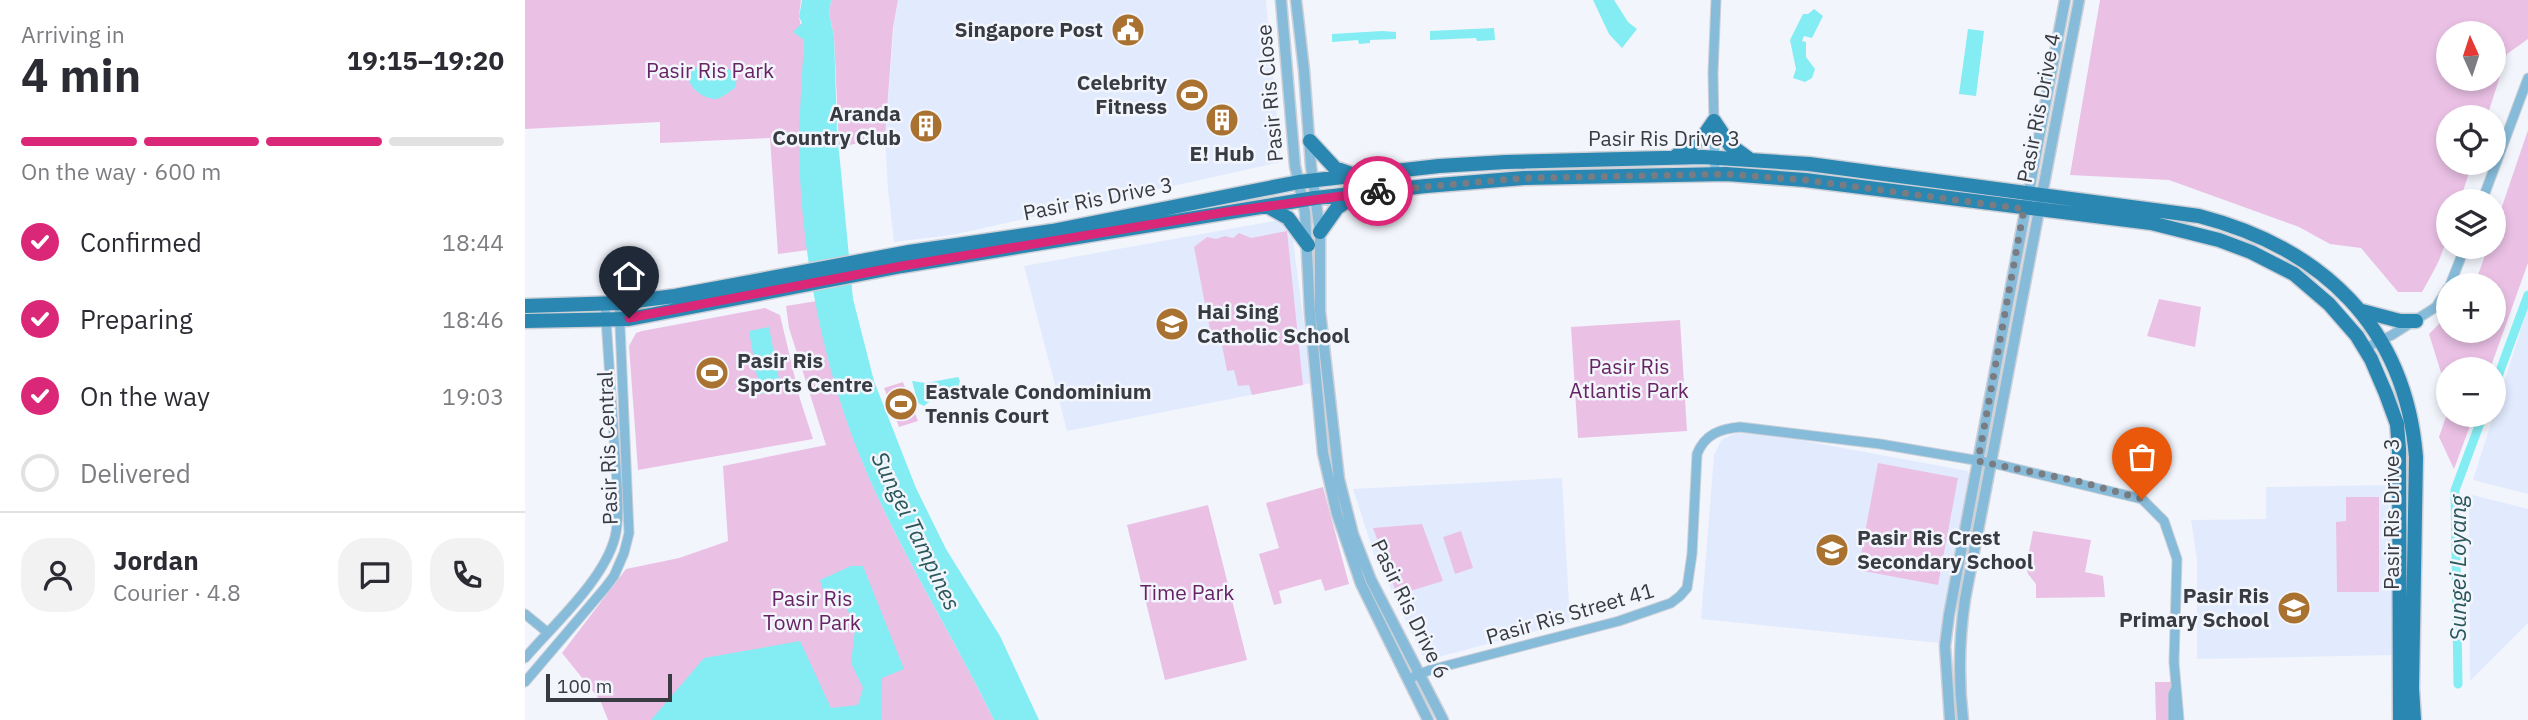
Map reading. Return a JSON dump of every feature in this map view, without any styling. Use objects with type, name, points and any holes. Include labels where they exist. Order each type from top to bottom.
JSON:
[{"type":"main road","points":[[1675,157],[1703,137],[1714,121],[1730,145],[1751,160]]},
{"type":"main road","points":[[1310,141],[1335,168],[1357,176]]},
{"type":"main road","name":"Pasir Ris Drive 3","points":[[525,321],[621,319],[810,277],[1179,204],[1306,181],[1439,166],[1716,157],[1809,164],[2027,194],[2041,203],[2151,223],[2219,240],[2251,252],[2294,274],[2329,304],[2365,348],[2397,424],[2400,484],[2400,720]]},
{"type":"main road","name":"Pasir Ris Drive 3","points":[[853,269],[902,266],[1309,199],[1524,178],[1715,174],[1805,180],[2024,209],[2041,203],[2151,208],[2232,225],[2262,238],[2310,266],[2339,288],[2362,311],[2381,341],[2406,394],[2415,447],[2412,688],[2414,720]]},
{"type":"main road","points":[[1319,232],[1337,208],[1360,193]]},
{"type":"main road","points":[[1266,205],[1288,218],[1308,245]]},
{"type":"main road","name":"Pasir Ris Drive 3","points":[[525,306],[612,304],[810,277]]},
{"type":"main road","points":[[2362,311],[2400,320],[2417,320]]},
{"type":"street","name":"Pasir Ris Close","points":[[1281,0],[1295,166],[1306,181]]},
{"type":"street","name":"Pasir Ris Close","points":[[1296,0],[1310,141],[1306,181]]},
{"type":"street","points":[[1715,174],[1716,0]]},
{"type":"street","name":"Pasir Ris Drive 4","points":[[1950,720],[1946,659],[1948,615],[2065,0]]},
{"type":"street","name":"Pasir Ris Drive 4","points":[[1963,720],[1958,677],[1959,634],[2079,0]]},
{"type":"street","points":[[2486,189],[2528,78]]},
{"type":"street","points":[[1288,86],[1305,85]]},
{"type":"street","name":"Pasir Ris Drive 6","points":[[1306,181],[1319,232],[1321,323],[1335,458],[1343,497],[1353,534],[1414,677],[1428,720]]},
{"type":"street","name":"Pasir Ris Drive 6","points":[[1309,199],[1310,313],[1323,453],[1329,485],[1361,584],[1414,677],[1443,720]]},
{"type":"street","name":"Pasir Ris Central","points":[[527,677],[609,582],[624,553],[629,533],[621,319],[612,304]]},
{"type":"street","name":"Pasir Ris Central","points":[[525,658],[602,568],[617,526],[617,484],[605,321],[612,304]]},
{"type":"street","points":[[2365,348],[2436,307]]},
{"type":"street","name":"Pasir Ris Street 41","points":[[1414,677],[1619,621],[1660,607],[1680,596],[1687,588],[1692,554],[1697,454],[1706,439],[1723,429],[1769,429],[1978,461]]},
{"type":"street","points":[[1978,461],[2142,499],[2164,521],[2177,559],[2173,720]]},
{"type":"street","points":[[525,614],[547,632]]},
{"type":"street","points":[[2175,690],[2179,694],[2179,720]]},
{"type":"shaded area","points":[[898,0],[1266,0],[1281,162],[952,235],[894,242],[885,138]]},
{"type":"shaded area","name":"Hai Sing Catholic School","points":[[1290,218],[1312,383],[1067,431],[1024,266]]},
{"type":"shaded area","points":[[2528,307],[2528,494],[2473,480],[2490,427],[2506,427],[2506,376]]},
{"type":"shaded area","name":"Pasir Ris Crest Secondary School","points":[[1745,430],[1968,471],[1970,481],[1939,643],[1701,619],[1714,455],[1722,439]]},
{"type":"shaded area","points":[[1562,478],[1570,622],[1431,659],[1422,655],[1374,554],[1353,489]]},
{"type":"shaded area","name":"Pasir Ris Primary School","points":[[2389,485],[2393,655],[2197,659],[2197,560],[2191,520],[2266,519],[2266,487]]},
{"type":"shaded area","points":[[2469,494],[2528,509],[2528,623],[2470,681]]},
{"type":"green space","name":"Pasir Ris Park","points":[[525,0],[801,0],[799,17],[804,40],[799,152],[808,250],[778,254],[770,138],[660,143],[660,122],[525,129]]},
{"type":"green space","name":"Pasir Ris Park","points":[[831,0],[898,0],[893,28],[885,138],[839,147],[834,36],[829,14]]},
{"type":"green space","points":[[2100,0],[2528,0],[2528,39],[2506,57],[2506,21],[2436,21],[2436,91],[2495,91],[2491,105],[2436,105],[2436,175],[2468,175],[2464,189],[2436,189],[2436,259],[2439,259],[2422,292],[2398,292],[2361,248],[2330,244],[2299,227],[2169,180],[2070,175]]},
{"type":"green space","points":[[2528,130],[2528,263],[2506,324],[2506,273],[2478,273],[2484,259],[2506,259],[2506,195]]},
{"type":"green space","points":[[1287,231],[1303,385],[1252,395],[1249,385],[1238,386],[1234,370],[1227,371],[1222,345],[1213,345],[1194,247],[1207,237],[1233,238],[1239,233],[1251,238]]},
{"type":"green space","points":[[2159,299],[2201,307],[2195,347],[2147,336]]},
{"type":"green space","name":"Pasir Ris Town Park","points":[[817,301],[845,414],[875,492],[994,720],[608,720],[600,700],[562,653],[626,569],[679,558],[728,541],[723,466],[826,445],[789,328],[786,306]]},
{"type":"green space","name":"Pasir Ris Sports Centre","points":[[765,308],[780,315],[800,399],[813,439],[638,470],[629,346],[636,333]]},
{"type":"green space","name":"Pasir Ris Atlantis Park","points":[[1680,320],[1687,431],[1578,438],[1571,327]]},
{"type":"green space","points":[[2436,327],[2436,343],[2499,343],[2494,357],[2436,357],[2429,334]]},
{"type":"green space","name":"Eastvale Condominium Tennis Court","points":[[903,382],[918,421],[899,427],[884,388]]},
{"type":"green space","points":[[2442,427],[2470,427],[2454,469],[2439,437]]},
{"type":"green space","points":[[1878,463],[1958,478],[1938,585],[1858,570]]},
{"type":"green space","points":[[1323,487],[1349,584],[1325,591],[1321,579],[1279,591],[1282,603],[1274,605],[1259,554],[1279,548],[1266,503]]},
{"type":"green space","points":[[2346,497],[2379,497],[2379,592],[2337,592],[2336,522],[2346,521]]},
{"type":"green space","name":"Time Park","points":[[1208,505],[1247,660],[1165,680],[1127,525]]},
{"type":"green space","points":[[1422,524],[1443,581],[1397,595],[1373,528]]},
{"type":"green space","points":[[1461,531],[1473,568],[1455,574],[1443,537]]},
{"type":"green space","points":[[2033,531],[2091,540],[2085,572],[2103,576],[2105,597],[2036,598],[2036,584],[2026,567]]},
{"type":"green space","points":[[2155,682],[2174,682],[2175,720],[2156,720]]},
{"type":"water","name":"Sungei Tampines","points":[[802,0],[831,0],[829,14],[834,36],[837,130],[853,299],[874,381],[916,488],[946,549],[1000,636],[1039,720],[994,720],[895,533],[845,416],[826,353],[812,285],[803,217],[799,151],[804,40],[793,32],[802,23],[799,17]]},
{"type":"water","points":[[1593,0],[1614,0],[1628,22],[1637,29],[1622,48],[1609,34]]},
{"type":"water","points":[[1814,9],[1823,16],[1812,38],[1804,36],[1802,41],[1806,42],[1806,57],[1815,69],[1812,78],[1805,82],[1793,78],[1796,69],[1790,40],[1803,14]]},
{"type":"water","points":[[1494,28],[1495,40],[1430,40],[1430,31]]},
{"type":"water","points":[[1968,29],[1984,31],[1976,96],[1959,94]]},
{"type":"water","points":[[1396,32],[1396,39],[1370,40],[1370,43],[1359,44],[1358,40],[1332,42],[1332,34]]},
{"type":"water","points":[[717,66],[733,73],[737,78],[735,88],[722,97],[708,98],[697,92],[690,83],[689,72],[692,67],[714,69]]},
{"type":"water","points":[[769,327],[781,390],[760,394],[749,331]]},
{"type":"water","points":[[958,377],[958,387],[948,396],[934,398],[924,406],[918,403],[912,381],[926,383]]},
{"type":"water","points":[[851,566],[863,566],[904,669],[882,678],[881,720],[651,720],[704,658],[800,641],[831,708],[858,705],[863,688],[851,663],[855,629],[845,603],[826,600],[820,580]]},
{"type":"waterway","name":"Sungei Loyang","points":[[2505,357],[2528,295]]},
{"type":"waterway","name":"Sungei Loyang","points":[[2458,684],[2455,490],[2479,427]]},
{"type":"way so far","points":[[1378,191],[1524,178],[1726,174],[1805,180],[2024,209],[1978,461],[2081,482],[2142,499]]},
{"type":"place","name":"Singapore Post","points":[[1128,30]]},
{"type":"place","name":"Celebrity Fitness","points":[[1192,95]]},
{"type":"place","name":"E! Hub","points":[[1222,120]]},
{"type":"place","name":"Aranda Country Club","points":[[926,126]]},
{"type":"place","name":"Hai Sing Catholic School","points":[[1172,324]]},
{"type":"place","name":"Pasir Ris Sports Centre","points":[[712,373]]},
{"type":"place","name":"Eastvale Condominium Tennis Court","points":[[901,404]]},
{"type":"place","name":"Pasir Ris Crest Secondary School","points":[[1832,550]]},
{"type":"place","name":"Pasir Ris Primary School","points":[[2294,608]]},
{"type":"route","points":[[629,318],[902,266],[1303,199],[1378,191]]}]
